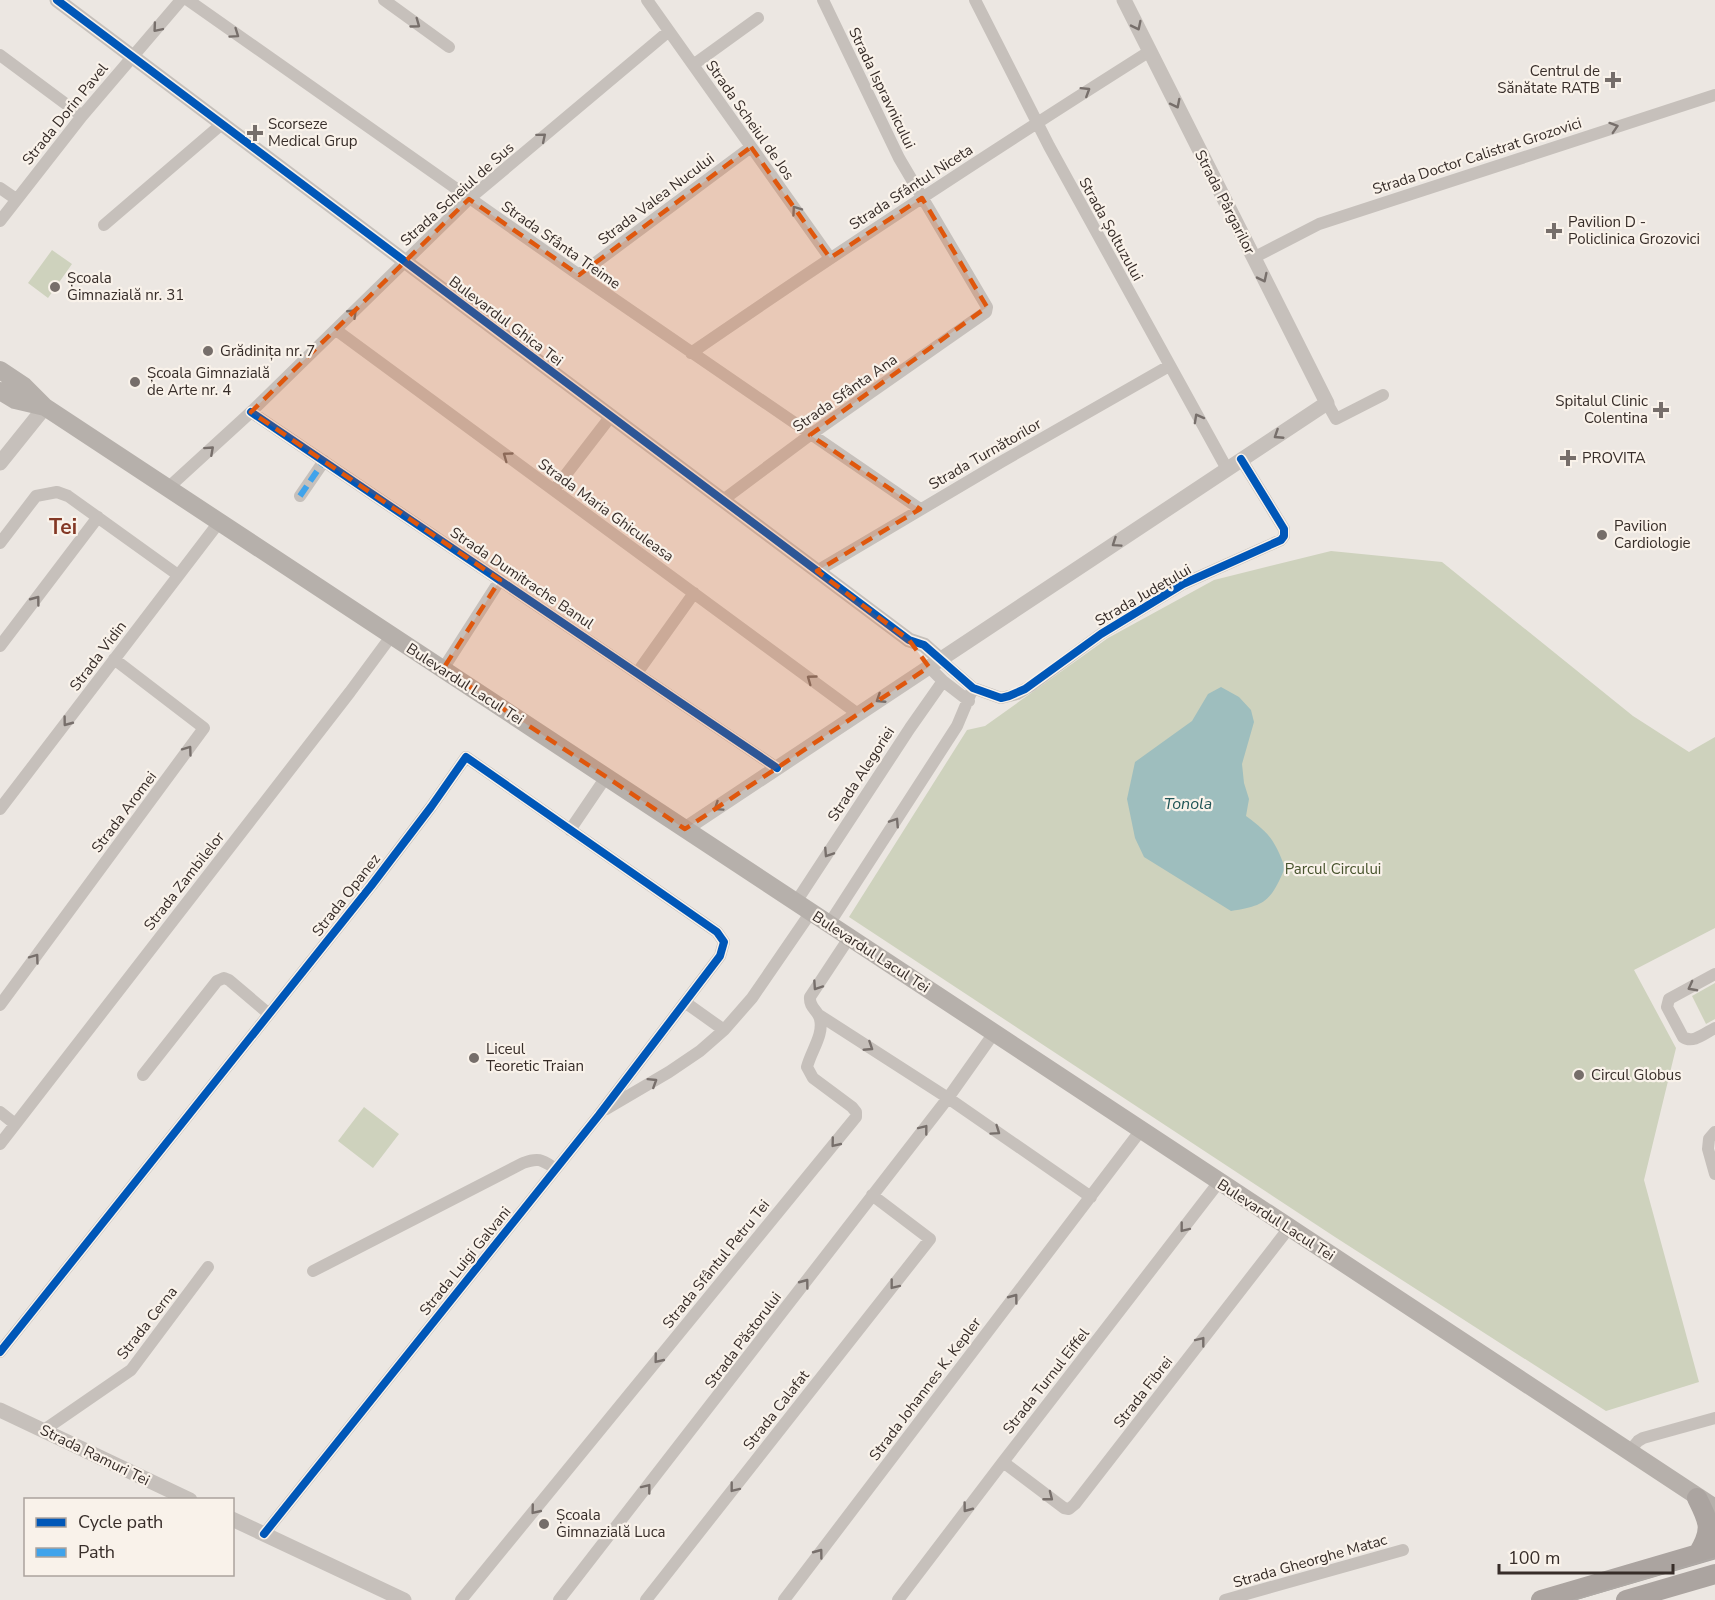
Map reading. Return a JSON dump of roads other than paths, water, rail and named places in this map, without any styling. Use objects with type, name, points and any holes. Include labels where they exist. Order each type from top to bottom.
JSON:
[{"type":"main road","name":"Bulevardul Lacul Tei","points":[[0,370],[24,386],[45,407],[1715,1508]]},
{"type":"main road","name":"Bulevardul Lacul Tei","points":[[0,391],[15,400],[45,407]]},
{"type":"main road","name":"Bulevardul Lacul Tei","points":[[1697,1498],[1715,1519]]},
{"type":"main road","points":[[1541,1600],[1707,1552],[1704,1543],[1708,1529],[1707,1521],[1697,1498]]},
{"type":"main road","points":[[1626,1600],[1715,1574]]},
{"type":"street","name":"Bulevardul Ghica Tei","points":[[57,0],[909,640],[924,645],[935,663]]},
{"type":"street","name":"Strada Dorin Pavel","points":[[0,220],[82,116],[181,0]]},
{"type":"street","name":"Strada Sfânta Treime","points":[[188,0],[469,199],[920,510]]},
{"type":"street","points":[[384,0],[449,47]]},
{"type":"street","name":"Strada Scheiul de Jos","points":[[647,0],[830,258]]},
{"type":"street","name":"Strada Ispravnicului","points":[[824,0],[885,129],[921,198],[984,301],[987,307],[986,312]]},
{"type":"street","name":"Strada Șoltuzului","points":[[975,0],[1037,123],[1227,469]]},
{"type":"street","name":"Strada Pârgarilor","points":[[1124,0],[1327,403]]},
{"type":"street","points":[[693,65],[758,18]]},
{"type":"street","name":"Strada Scheiul de Sus","points":[[169,487],[251,412],[469,199],[669,31]]},
{"type":"street","name":"Strada Sfântul Niceta","points":[[691,353],[921,198],[1150,51]]},
{"type":"street","points":[[0,55],[82,116]]},
{"type":"street","name":"Strada Doctor Calistrat Grozovici","points":[[1253,258],[1319,224],[1715,95]]},
{"type":"street","points":[[104,225],[223,123]]},
{"type":"street","name":"Strada Valea Nucului","points":[[579,275],[751,147]]},
{"type":"street","points":[[0,188],[16,199]]},
{"type":"street","name":"Strada Sfânta Ana","points":[[723,500],[810,435],[986,312]]},
{"type":"street","name":"Strada Maria Ghiculeasa","points":[[336,330],[858,714]]},
{"type":"street","name":"Strada Turnătorilor","points":[[817,570],[1169,366]]},
{"type":"street","points":[[685,829],[1327,403],[1336,419],[1383,395]]},
{"type":"street","points":[[0,463],[45,407]]},
{"type":"street","name":"Strada Dumitrache Banul","points":[[251,412],[777,768]]},
{"type":"street","points":[[554,490],[611,416]]},
{"type":"street","name":"Strada Județului","points":[[973,688],[1001,698],[1017,694],[1101,634],[1183,584],[1281,540],[1284,536],[1284,529],[1241,459]]},
{"type":"street","points":[[300,496],[324,461]]},
{"type":"street","points":[[0,543],[36,496],[63,493],[178,575]]},
{"type":"street","points":[[0,646],[98,517]]},
{"type":"street","name":"Strada Vidin","points":[[0,809],[220,521]]},
{"type":"street","points":[[443,669],[500,580]]},
{"type":"street","points":[[638,672],[694,593]]},
{"type":"street","name":"Strada Zambilelor","points":[[0,1144],[392,635]]},
{"type":"street","name":"Strada Aromei","points":[[0,1005],[204,728],[114,659]]},
{"type":"street","points":[[829,924],[957,726],[969,701],[973,688],[935,663]]},
{"type":"street","points":[[935,663],[943,681],[969,701]]},
{"type":"street","name":"Strada Alegoriei","points":[[803,907],[910,728],[943,681]]},
{"type":"street","name":"Strada Opanez","points":[[0,1352],[371,886],[466,758],[717,932],[724,942],[720,956],[686,1003]]},
{"type":"street","points":[[570,830],[606,777]]},
{"type":"street","name":"Strada Luigi Galvani","points":[[602,1111],[669,1072],[724,1030],[752,998],[803,907]]},
{"type":"street","name":"Strada Sfântul Petru Tei","points":[[461,1600],[856,1117],[856,1112],[852,1107],[813,1078],[807,1067],[819,1035],[820,1022],[819,1015],[811,1006],[810,997],[849,938]]},
{"type":"street","points":[[1715,974],[1667,1002],[1667,1007],[1683,1037],[1687,1040],[1715,1028]]},
{"type":"street","points":[[142,1075],[217,981],[224,978],[229,980],[269,1014]]},
{"type":"street","points":[[686,1003],[724,1030]]},
{"type":"street","name":"Strada Luigi Galvani","points":[[264,1534],[686,1003]]},
{"type":"street","points":[[819,1015],[948,1098],[1091,1197]]},
{"type":"street","name":"Strada Păstorului","points":[[559,1600],[948,1098],[994,1033]]},
{"type":"street","points":[[0,1112],[15,1124]]},
{"type":"street","name":"Strada Johannes K. Kepler","points":[[784,1600],[1141,1130]]},
{"type":"street","points":[[1715,1132],[1708,1139],[1708,1149],[1715,1174]]},
{"type":"street","points":[[313,1271],[522,1163],[533,1159],[541,1160],[556,1169]]},
{"type":"street","name":"Strada Turnul Eiffel","points":[[898,1600],[1219,1182]]},
{"type":"street","name":"Strada Calafat","points":[[646,1600],[930,1239],[872,1195]]},
{"type":"street","name":"Strada Fibrei","points":[[1003,1462],[1064,1508],[1069,1509],[1289,1228]]},
{"type":"street","name":"Strada Cerna","points":[[44,1430],[131,1370],[208,1267]]},
{"type":"street","name":"Strada Ramuri Tei","points":[[0,1410],[186,1498]]},
{"type":"street","points":[[1629,1453],[1643,1438],[1715,1418]]},
{"type":"street","points":[[234,1520],[404,1600]]},
{"type":"street","name":"Strada Gheorghe Matac","points":[[1226,1600],[1403,1550]]},
{"type":"water","name":"Tonola","points":[[1221,687],[1239,697],[1251,710],[1254,722],[1242,764],[1249,799],[1246,816],[1270,838],[1285,868],[1276,888],[1266,900],[1252,907],[1231,911],[1144,857],[1135,838],[1127,799],[1135,762],[1192,721],[1208,694]]},
{"type":"tram line","points":[[1574,1600],[1715,1558]]},
{"type":"place","name":"Centrul de Sănătate RATB","points":[[1613,80]]},
{"type":"place","name":"Scorseze Medical Grup","points":[[255,133]]},
{"type":"place","name":"Pavilion D - Policlinica Grozovici","points":[[1554,231]]},
{"type":"place","name":"Școala Gimnazială nr. 31","points":[[55,287]]},
{"type":"place","name":"Grădinița nr. 7","points":[[208,351]]},
{"type":"place","name":"Școala Gimnazială de Arte nr. 4","points":[[135,382]]},
{"type":"place","name":"Spitalul Clinic Colentina","points":[[1661,410]]},
{"type":"place","name":"PROVITA","points":[[1568,458]]},
{"type":"place","name":"Pavilion Cardiologie","points":[[1602,535]]},
{"type":"place","name":"Liceul Teoretic Traian","points":[[474,1058]]},
{"type":"place","name":"Circul Globus","points":[[1579,1075]]},
{"type":"place","name":"Școala Gimnazială Luca","points":[[544,1524]]},
{"type":"district","name":"Tei","points":[[63,527]]},
{"type":"park label","name":"Parcul Circului","points":[[1333,869]]}]
